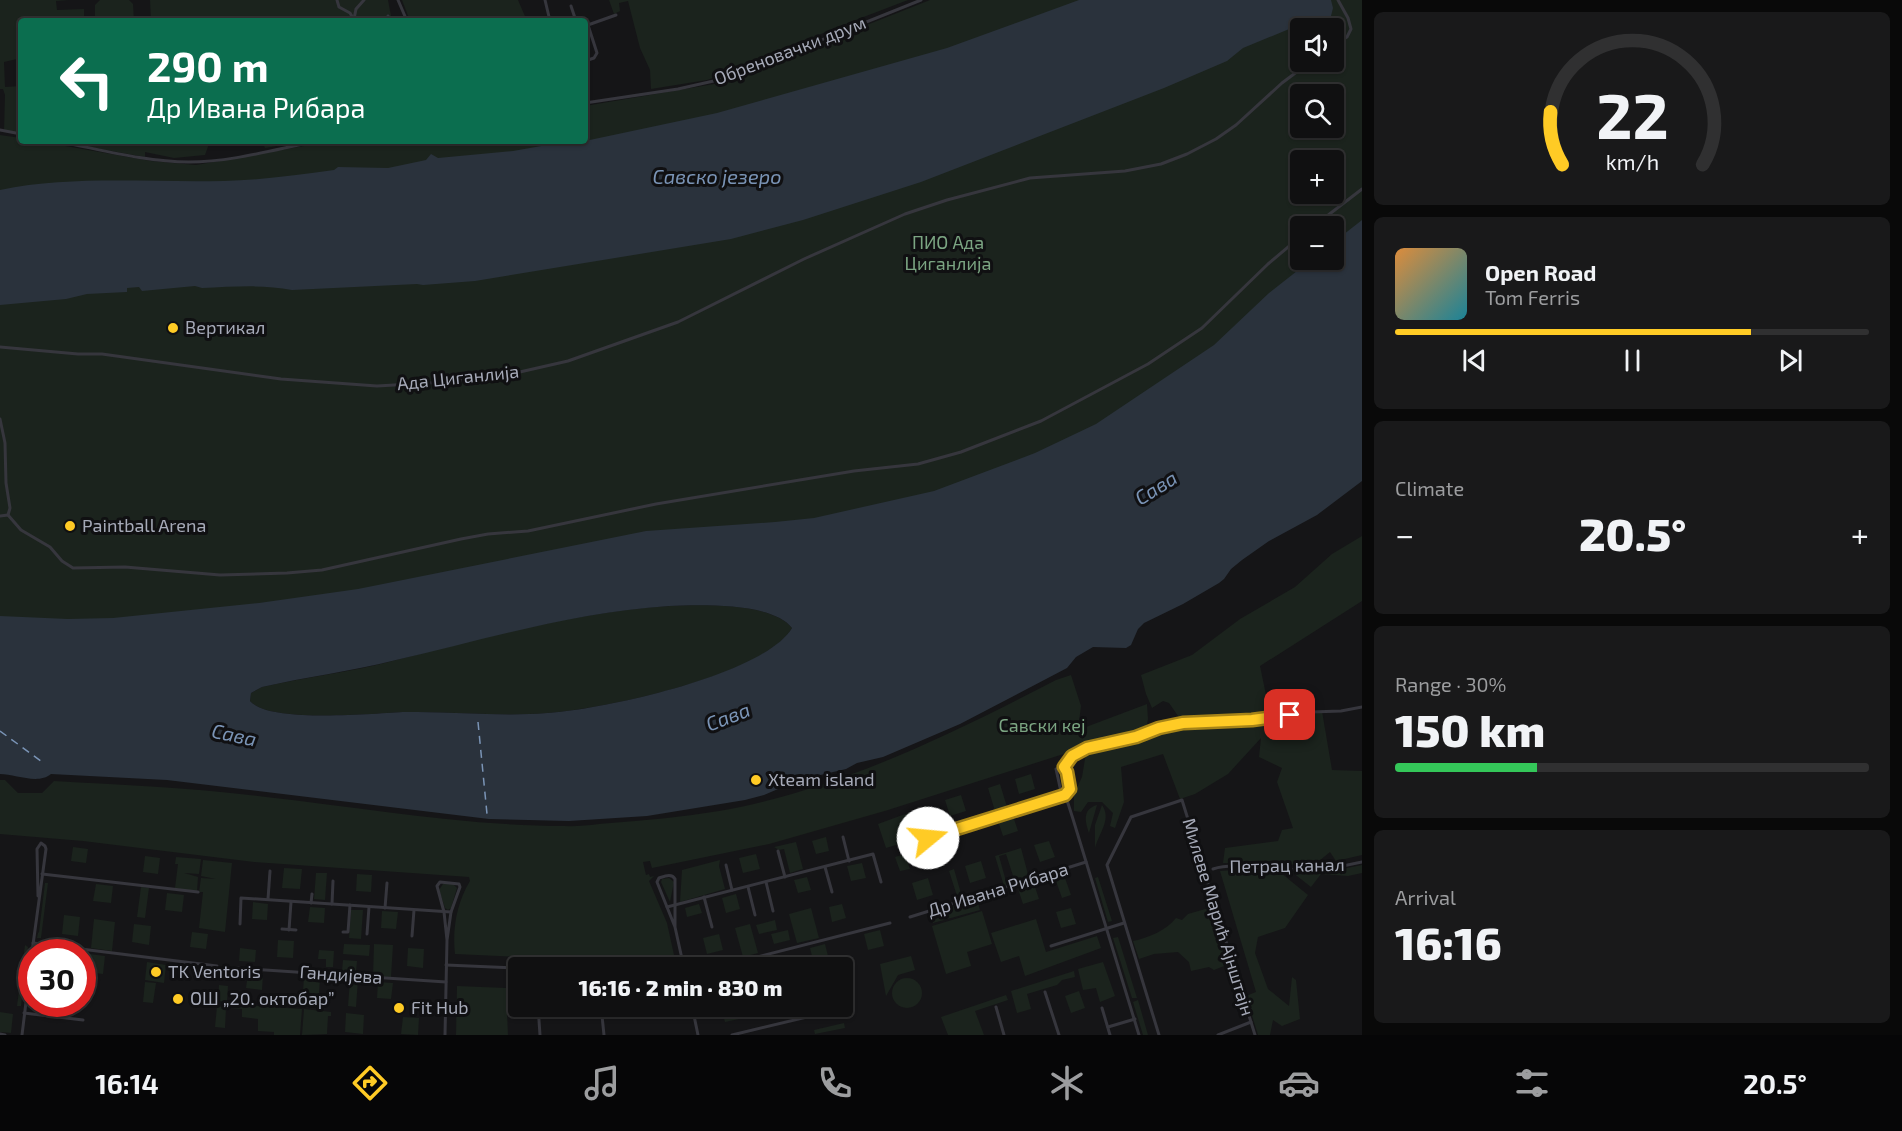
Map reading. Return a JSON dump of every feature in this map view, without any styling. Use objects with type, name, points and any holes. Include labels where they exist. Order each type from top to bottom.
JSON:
[{"type":"street","points":[[337,0],[340,9],[350,14],[352,18]]},
{"type":"street","points":[[354,18],[356,9],[364,0]]},
{"type":"street","points":[[398,0],[406,18]]},
{"type":"street","points":[[545,0],[549,18]]},
{"type":"street","name":"Обреновачки друм","points":[[588,103],[727,78],[921,0]]},
{"type":"street","points":[[1338,0],[1351,29],[1344,39]]},
{"type":"street","points":[[571,6],[575,18]]},
{"type":"street","points":[[588,26],[616,15]]},
{"type":"street","points":[[588,29],[597,53],[594,58],[588,60]]},
{"type":"street","name":"Ада Циганлија","points":[[0,347],[102,354],[281,379],[353,385],[425,384],[510,375],[568,361],[678,322],[804,259],[888,222],[947,200],[1014,181],[1037,177],[1125,171],[1168,161],[1195,150],[1230,130],[1297,72]]},
{"type":"street","points":[[0,130],[18,133]]},
{"type":"street","points":[[72,144],[145,158],[183,162],[227,158],[302,144]]},
{"type":"street","points":[[1327,216],[1362,189]]},
{"type":"street","points":[[8,515],[21,530],[50,546],[62,561],[74,568],[125,567],[220,575],[287,573],[322,570],[461,539],[528,531],[656,504],[854,471],[918,465],[961,452],[1041,421],[1148,364],[1202,328],[1290,245]]},
{"type":"street","points":[[0,419],[5,443],[6,483],[10,508],[8,515]]},
{"type":"street","points":[[0,516],[8,515]]},
{"type":"street","points":[[1064,767],[1072,756],[1087,748],[1183,723],[1252,720],[1362,707]]},
{"type":"street","name":"Др Ивана Рибара","points":[[1065,795],[1070,789],[1067,772],[1064,767],[1058,767],[1056,772],[1061,792],[1065,795],[1140,1035]]},
{"type":"street","points":[[915,843],[1065,795]]},
{"type":"street","name":"Милеве Марић Ајнштајн","points":[[1124,923],[1107,867],[1108,860],[1133,815],[1182,800],[1255,1035]]},
{"type":"street","points":[[843,837],[849,861]]},
{"type":"street","points":[[33,939],[38,896],[37,849],[42,843],[46,849],[38,896]]},
{"type":"street","points":[[778,851],[785,877]]},
{"type":"street","points":[[667,907],[873,854],[881,882]]},
{"type":"street","name":"Др Ивана Рибара","points":[[910,917],[1086,862]]},
{"type":"street","name":"Петрац канал","points":[[1213,869],[1228,866],[1330,869],[1362,862]]},
{"type":"street","points":[[726,865],[732,891]]},
{"type":"street","points":[[825,867],[832,892]]},
{"type":"street","points":[[268,900],[270,871]]},
{"type":"street","points":[[38,873],[198,892]]},
{"type":"street","points":[[675,927],[675,879],[667,875],[659,878],[657,882],[675,927],[682,957]]},
{"type":"street","points":[[332,904],[333,881]]},
{"type":"street","points":[[445,1035],[447,940],[451,912],[460,887],[454,882],[440,882],[437,886],[444,912],[447,940]]},
{"type":"street","points":[[766,882],[774,911]]},
{"type":"street","points":[[385,908],[387,883]]},
{"type":"street","points":[[747,886],[755,915]]},
{"type":"street","points":[[311,903],[312,894]]},
{"type":"street","points":[[704,897],[712,927]]},
{"type":"street","points":[[240,924],[241,898],[451,912]]},
{"type":"street","points":[[289,930],[291,901]]},
{"type":"street","points":[[343,932],[348,932],[350,905]]},
{"type":"street","points":[[367,934],[369,907]]},
{"type":"street","points":[[412,936],[414,910]]},
{"type":"street","points":[[757,957],[890,923]]},
{"type":"street","points":[[1051,946],[1124,923],[1159,1035]]},
{"type":"street","points":[[282,929],[296,930]]},
{"type":"street","points":[[96,951],[217,966]]},
{"type":"street","points":[[446,965],[508,968]]},
{"type":"street","name":"Гандијева","points":[[236,968],[446,982]]},
{"type":"street","points":[[1045,992],[1059,1035]]},
{"type":"street","points":[[996,1007],[1004,1035]]},
{"type":"street","points":[[1102,1008],[1110,1035]]},
{"type":"street","points":[[22,1035],[24,1017]]},
{"type":"street","points":[[58,1017],[83,1020]]},
{"type":"street","points":[[539,1017],[540,1035]]},
{"type":"street","points":[[602,1017],[604,1035]]},
{"type":"street","points":[[694,1017],[698,1035]]},
{"type":"street","points":[[732,1035],[807,1017]]},
{"type":"street","points":[[1108,1027],[1135,1019]]},
{"type":"street","points":[[1218,1035],[1251,1022]]},
{"type":"street","points":[[0,1034],[5,1035]]},
{"type":"green space","points":[[0,0],[69,0],[56,1],[57,10],[84,9],[84,18],[18,18],[18,58],[4,62],[5,87],[18,86],[18,133],[4,131],[5,95],[3,89],[0,89]]},
{"type":"green space","points":[[100,0],[129,0],[133,4],[134,18],[95,18],[95,5]]},
{"type":"green space","points":[[150,0],[388,0],[391,18],[151,18]]},
{"type":"green space","points":[[402,0],[518,0],[526,18],[409,18]]},
{"type":"green space","points":[[609,0],[908,0],[734,71],[707,80],[651,89],[650,70],[640,48],[628,1],[619,3],[620,11],[614,14]]},
{"type":"green space","name":"ПИО Ада Циганлија","points":[[930,0],[1362,0],[1362,248],[1344,263],[1344,216],[1290,216],[1290,270],[1335,270],[1280,316],[962,507],[0,641],[0,135],[18,138],[18,144],[54,144],[151,161],[196,165],[315,144],[588,144],[588,105],[720,83]]},
{"type":"green space","points":[[73,144],[209,144],[205,155],[174,158],[145,152],[145,157]]},
{"type":"green space","points":[[263,144],[288,144],[265,148]]},
{"type":"green space","points":[[1362,536],[1362,601],[1260,666],[1271,719],[1183,723],[1169,703],[1163,701],[1152,708],[1141,675],[1192,655],[1240,619],[1295,587],[1332,554]]},
{"type":"green space","points":[[669,606],[752,609],[768,613],[792,628],[776,645],[750,661],[717,675],[641,697],[572,710],[512,714],[406,712],[324,716],[278,713],[261,708],[250,701],[251,693],[262,687],[379,664],[498,634],[566,620]]},
{"type":"green space","name":"Савски кеј","points":[[1071,675],[1081,706],[1078,730],[1147,704],[1146,729],[1133,735],[1098,743],[888,810],[769,844],[652,868],[650,861],[643,862],[646,875],[654,876],[649,881],[667,923],[674,955],[524,957],[455,954],[456,916],[470,881],[469,877],[254,862],[83,841],[0,834],[0,780],[5,780],[18,793],[42,793],[54,781],[134,785],[239,794],[452,820],[527,825],[582,826],[719,811],[764,802],[850,775],[934,740],[1056,680]]},
{"type":"green space","points":[[1322,711],[1332,770],[1362,771],[1362,855],[1336,861],[1330,852],[1314,865],[1223,863],[1225,848],[1278,841],[1282,830],[1293,828],[1277,782],[1282,768],[1259,757],[1261,738],[1228,774],[1195,794],[1180,799],[1163,754],[1121,767],[1124,802],[1115,828],[1110,826],[1113,813],[1102,802],[1088,802],[1081,812],[1074,811],[1074,794],[1082,777],[1086,753],[1173,725],[1268,721],[1273,725],[1277,737],[1311,731],[1309,712]]},
{"type":"green space","points":[[1031,774],[1035,789],[1019,794],[1015,779]]},
{"type":"green space","points":[[1000,784],[1007,807],[995,811],[988,788]]},
{"type":"green space","points":[[961,795],[966,811],[950,816],[945,800]]},
{"type":"green space","points":[[1097,805],[1089,833],[1086,816],[1092,807]]},
{"type":"green space","points":[[1102,805],[1106,816],[1095,848],[1095,825]]},
{"type":"green space","points":[[927,806],[936,833],[886,848],[878,824]]},
{"type":"green space","points":[[1013,816],[1018,831],[1003,836],[998,821]]},
{"type":"green space","points":[[826,837],[829,851],[816,854],[812,841]]},
{"type":"green space","points":[[944,837],[949,853],[933,858],[928,842]]},
{"type":"green space","points":[[1049,841],[1055,857],[1040,862],[1034,845]]},
{"type":"green space","points":[[796,842],[803,869],[790,873],[784,849],[779,850],[774,847]]},
{"type":"green space","points":[[73,847],[88,849],[86,863],[71,861]]},
{"type":"green space","points":[[1021,848],[1029,878],[1015,882],[1006,854],[999,856],[1007,885],[1004,886],[995,856]]},
{"type":"green space","points":[[756,854],[760,869],[743,873],[739,858]]},
{"type":"green space","points":[[905,854],[910,869],[900,871],[895,857]]},
{"type":"green space","points":[[145,856],[160,858],[158,874],[143,872]]},
{"type":"green space","points":[[176,857],[201,859],[199,874],[184,873],[198,877],[197,892],[175,888],[178,864],[175,864]]},
{"type":"green space","points":[[203,860],[232,863],[225,932],[199,928],[203,892],[199,892],[201,878],[216,879],[201,876]]},
{"type":"green space","points":[[720,860],[719,866],[725,889],[680,902],[682,870]]},
{"type":"green space","points":[[981,861],[986,878],[970,883],[965,866]]},
{"type":"green space","points":[[862,863],[866,878],[851,881],[847,866]]},
{"type":"green space","points":[[1362,865],[1362,873],[1348,876],[1321,874],[1311,887],[1292,872],[1342,869]]},
{"type":"green space","points":[[284,868],[302,869],[300,889],[282,888]]},
{"type":"green space","points":[[954,869],[962,897],[958,899],[949,871]]},
{"type":"green space","points":[[1220,871],[1281,873],[1308,895],[1285,928],[1258,937],[1255,953],[1268,989],[1289,1006],[1292,977],[1296,980],[1300,1019],[1282,1026],[1273,1020],[1270,1035],[1258,1035],[1246,996],[1256,992]]},
{"type":"green space","points":[[316,873],[327,873],[325,900],[314,899]]},
{"type":"green space","points":[[357,874],[372,875],[371,892],[356,891]]},
{"type":"green space","points":[[807,877],[811,890],[798,893],[794,880]]},
{"type":"green space","points":[[1098,877],[1112,921],[1108,922],[1095,878]]},
{"type":"green space","points":[[669,878],[674,882],[670,902],[661,882],[662,879]]},
{"type":"green space","points":[[928,878],[933,895],[917,900],[912,883]]},
{"type":"green space","points":[[1065,878],[1071,895],[1062,898],[1056,881]]},
{"type":"green space","points":[[1033,881],[1039,899],[1023,904],[1017,886]]},
{"type":"green space","points":[[45,883],[48,883],[41,938],[37,938],[39,932]]},
{"type":"green space","points":[[96,884],[113,886],[111,903],[93,901]]},
{"type":"green space","points":[[443,884],[453,884],[457,888],[451,908],[448,910],[445,908],[439,890]]},
{"type":"green space","points":[[141,887],[149,888],[145,918],[137,917]]},
{"type":"green space","points":[[167,893],[184,895],[182,912],[165,910]]},
{"type":"green space","points":[[736,894],[740,909],[726,913],[722,898]]},
{"type":"green space","points":[[977,899],[980,910],[933,923],[933,920],[941,917],[939,910]]},
{"type":"green space","points":[[253,902],[268,904],[267,920],[252,919]]},
{"type":"green space","points":[[699,904],[702,913],[687,917],[685,908]]},
{"type":"green space","points":[[842,904],[846,918],[832,922],[829,907]]},
{"type":"green space","points":[[310,907],[325,908],[324,923],[308,922]]},
{"type":"green space","points":[[811,908],[819,938],[797,943],[789,914]]},
{"type":"green space","points":[[1071,908],[1076,924],[1061,928],[1056,912]]},
{"type":"green space","points":[[1209,908],[1229,964],[1214,970],[1209,967],[1191,971],[1189,962],[1178,952],[1154,954],[1139,959],[1133,941],[1157,933],[1176,918],[1182,920],[1188,914]]},
{"type":"green space","points":[[351,910],[363,910],[361,939],[349,938]]},
{"type":"green space","points":[[382,911],[398,912],[396,929],[381,928]]},
{"type":"green space","points":[[982,911],[992,944],[967,952],[971,966],[946,974],[932,926]]},
{"type":"green space","points":[[64,915],[80,917],[78,936],[62,934]]},
{"type":"green space","points":[[94,919],[115,922],[112,951],[96,949],[96,939],[92,939]]},
{"type":"green space","points":[[1036,919],[1046,952],[1097,936],[1101,948],[1025,976],[1019,956],[1001,962],[991,933]]},
{"type":"green space","points":[[775,920],[777,930],[759,934],[756,925]]},
{"type":"green space","points":[[134,924],[151,926],[149,945],[132,942]]},
{"type":"green space","points":[[750,924],[758,953],[743,957],[735,928]]},
{"type":"green space","points":[[788,930],[790,940],[774,944],[771,934]]},
{"type":"green space","points":[[880,930],[884,946],[868,950],[864,934]]},
{"type":"green space","points":[[192,932],[208,934],[206,949],[190,947]]},
{"type":"green space","points":[[719,934],[723,950],[707,954],[703,938]]},
{"type":"green space","points":[[1118,937],[1137,998],[1132,998],[1113,938]]},
{"type":"green space","points":[[278,940],[294,941],[293,958],[277,957]]},
{"type":"green space","points":[[344,944],[370,945],[369,956],[343,954]]},
{"type":"green space","points":[[374,944],[393,945],[391,977],[373,976]]},
{"type":"green space","points":[[825,944],[828,957],[812,957],[810,948]]},
{"type":"green space","points":[[240,948],[256,950],[255,962],[239,961]]},
{"type":"green space","points":[[408,948],[424,949],[423,968],[407,966]]},
{"type":"green space","points":[[319,950],[334,951],[333,967],[326,967],[326,959],[318,959]]},
{"type":"green space","points":[[96,955],[105,956],[103,974],[96,973]]},
{"type":"green space","points":[[911,956],[915,970],[898,975],[886,996],[880,964]]},
{"type":"green space","points":[[343,960],[357,961],[356,972],[342,971]]},
{"type":"green space","name":"TK Ventoris","points":[[147,962],[166,965],[164,983],[145,980]]},
{"type":"green space","points":[[1103,962],[1115,996],[1100,1002],[1096,988],[1083,990],[1078,969]]},
{"type":"green space","points":[[1074,971],[1075,977],[1027,994],[1031,1009],[1017,1013],[1011,991]]},
{"type":"green space","points":[[248,973],[263,974],[262,990],[246,988]]},
{"type":"green space","points":[[304,976],[320,978],[319,994],[303,992]]},
{"type":"green space","points":[[907,978],[917,983],[922,993],[917,1003],[907,1008],[897,1003],[892,993],[897,983]]},
{"type":"green space","points":[[350,980],[358,980],[356,1007],[348,1006]]},
{"type":"green space","points":[[145,982],[156,983],[153,1003],[143,1002]]},
{"type":"green space","points":[[378,982],[393,983],[391,999],[377,998]]},
{"type":"green space","points":[[219,985],[228,986],[227,1002],[218,1001]]},
{"type":"green space","points":[[457,986],[506,988],[508,1035],[456,1035]]},
{"type":"green space","points":[[1079,991],[1085,1008],[1071,1013],[1065,996]]},
{"type":"green space","points":[[1006,995],[1008,1000],[975,1011],[984,1035],[948,1035],[941,1017]]},
{"type":"green space","points":[[1138,1000],[1148,1035],[1143,1035],[1133,1002]]},
{"type":"green space","points":[[230,1004],[302,1009],[300,1035],[274,1035],[274,1032],[258,1031],[258,1019],[242,1017],[242,1009],[230,1008]]},
{"type":"green space","points":[[217,1006],[226,1008],[225,1028],[215,1027]]},
{"type":"green space","points":[[304,1009],[331,1012],[331,1016],[328,1016],[327,1034],[302,1035]]},
{"type":"green space","points":[[0,1012],[13,1014],[11,1033],[0,1032]]},
{"type":"green space","points":[[346,1013],[364,1015],[363,1034],[345,1032]]},
{"type":"green space","points":[[403,1017],[419,1018],[418,1035],[401,1034]]},
{"type":"green space","points":[[724,1017],[738,1017],[739,1019],[725,1022]]},
{"type":"green space","points":[[844,1023],[845,1028],[815,1034],[814,1030]]},
{"type":"water","name":"Савско језеро","points":[[1079,0],[1331,0],[1333,8],[1331,16],[1328,18],[1290,18],[1290,29],[1243,48],[1227,61],[1164,88],[921,182],[803,220],[731,239],[475,281],[292,290],[259,286],[202,288],[195,286],[142,291],[139,287],[127,288],[127,292],[87,294],[66,299],[0,305],[0,190],[28,185],[83,181],[252,180],[334,170],[338,167],[388,168],[426,160],[431,154],[438,158],[513,151],[552,144],[588,144],[588,140],[717,113],[947,48]]},
{"type":"water","name":"Сава","points":[[1362,220],[1362,481],[1317,515],[1269,541],[1242,560],[1219,583],[1144,623],[1138,629],[1131,645],[1126,648],[1093,647],[1076,657],[1067,668],[960,724],[883,757],[857,763],[846,769],[799,780],[764,795],[745,800],[647,816],[569,821],[489,819],[167,780],[51,774],[40,779],[33,779],[0,774],[0,616],[113,618],[259,603],[358,589],[646,531],[814,518],[934,491],[1035,453],[1096,424],[1214,345],[1269,293],[1298,270],[1344,270],[1344,234]],"holes":[[[716,606],[769,613],[792,628],[776,645],[750,661],[716,675],[641,697],[572,710],[512,714],[406,712],[324,716],[278,713],[261,708],[250,701],[251,693],[262,687],[379,664],[565,620],[634,609]]]},
{"type":"ferry route","points":[[478,722],[487,814]]},
{"type":"ferry route","points":[[0,731],[45,764]]},
{"type":"place","name":"Вертикал","points":[[173,328]]},
{"type":"place","name":"Paintball Arena","points":[[70,526]]},
{"type":"place","name":"Xteam island","points":[[756,780]]},
{"type":"place","name":"TK Ventoris","points":[[156,972]]},
{"type":"place","name":"ОШ „20. октобар”","points":[[178,999]]},
{"type":"place","name":"Fit Hub","points":[[399,1008]]},
{"type":"route","points":[[928,838],[1065,795],[1070,789],[1064,767],[1072,756],[1087,748],[1183,723],[1252,720],[1290,715]]}]
